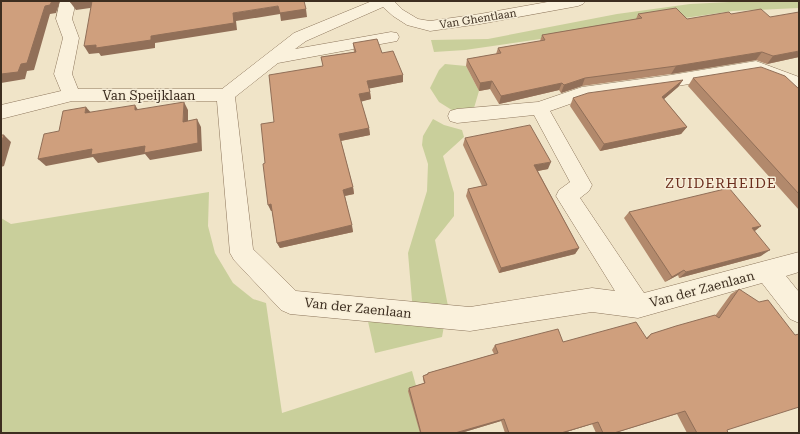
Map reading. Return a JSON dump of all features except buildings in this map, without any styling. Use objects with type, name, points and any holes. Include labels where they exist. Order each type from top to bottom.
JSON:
[{"type":"street","points":[[68,1],[64,19],[71,38],[63,74],[72,95]]},
{"type":"street","points":[[226,95],[300,37],[385,1]]},
{"type":"street","name":"Van Ghentlaan","points":[[385,1],[398,13],[413,22],[430,26],[480,19],[578,1]]},
{"type":"street","points":[[273,58],[391,37]]},
{"type":"street","points":[[457,116],[539,108],[582,92],[666,82],[756,67],[799,84]]},
{"type":"street","name":"Van Speijklaan","points":[[1,112],[72,95],[226,95]]},
{"type":"street","name":"Van der Zaenlaan","points":[[226,95],[242,252],[290,302],[470,319],[592,300],[638,306],[799,262]]},
{"type":"street","name":"Van der Zaenlaan","points":[[539,108],[582,185],[566,196],[638,306]]},
{"type":"street","points":[[767,271],[799,311]]},
{"type":"green space","points":[[749,1],[799,1],[799,8],[733,11],[465,50],[434,52],[431,40],[488,39],[617,14],[690,4]]},
{"type":"green space","points":[[445,64],[466,66],[479,91],[474,108],[455,112],[439,102],[430,88],[439,70]]},
{"type":"green space","points":[[433,119],[444,125],[462,130],[464,137],[443,156],[454,193],[454,216],[435,240],[448,306],[413,312],[408,253],[427,191],[428,164],[422,145],[423,136]]},
{"type":"green space","points":[[209,192],[208,226],[215,253],[233,283],[253,299],[266,303],[282,413],[412,371],[429,433],[1,433],[1,218],[11,224]]},
{"type":"green space","points":[[367,317],[444,326],[442,337],[375,353]]},
{"type":"district","name":"ZUIDERHEIDE","points":[[721,183]]}]
